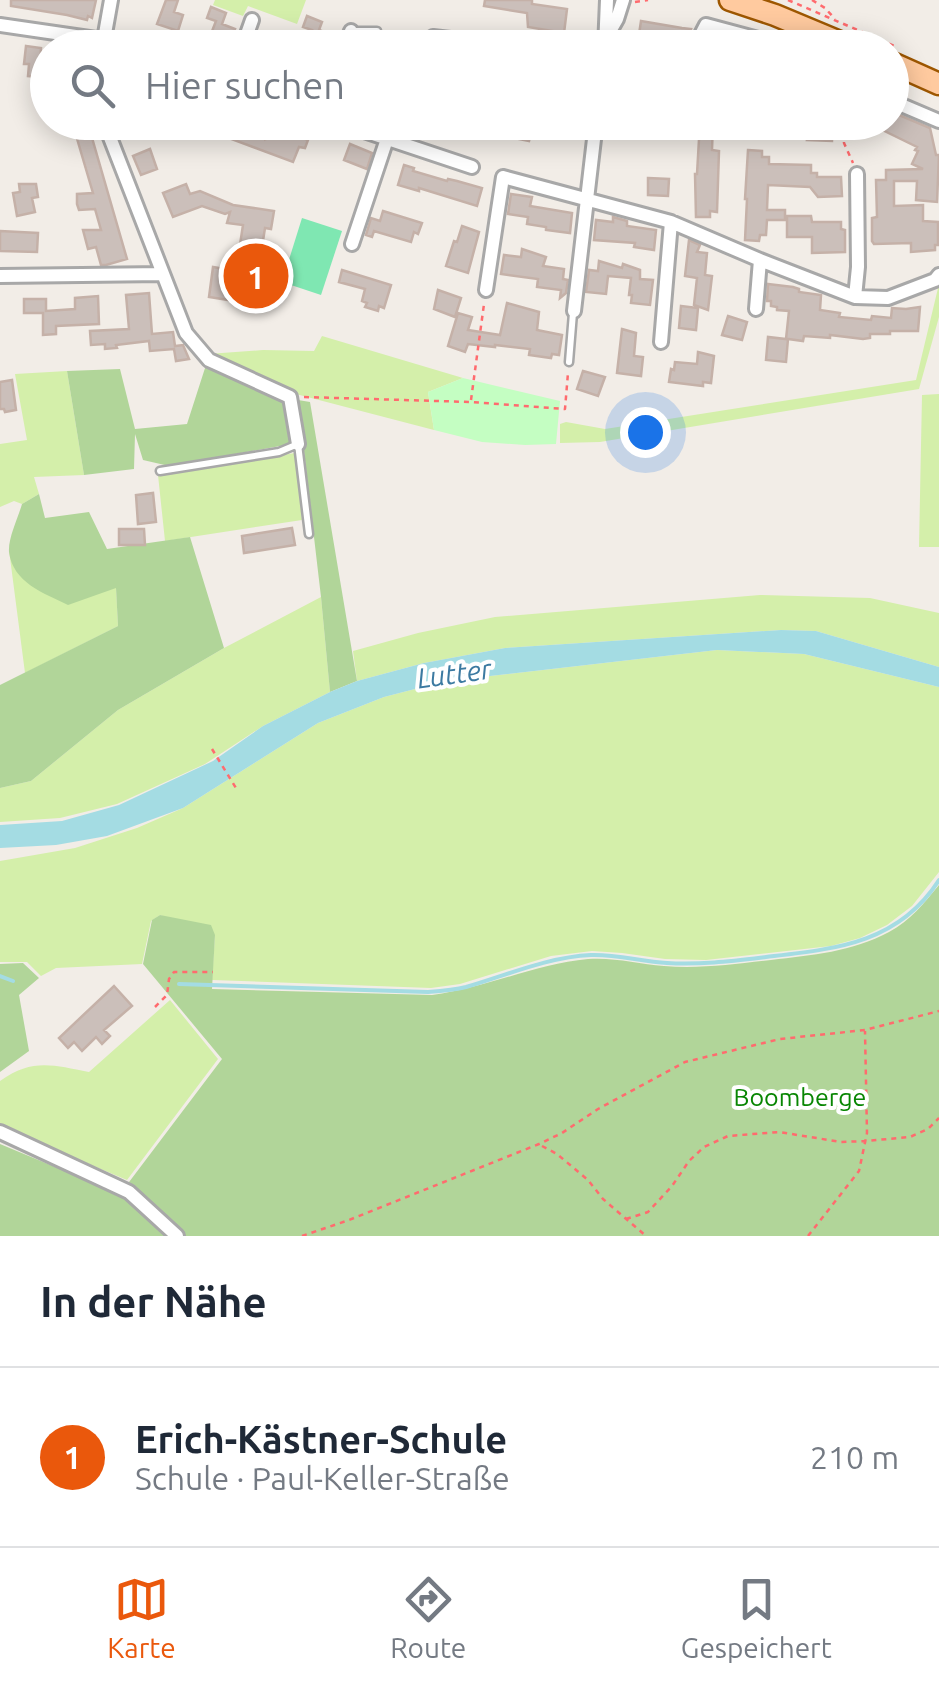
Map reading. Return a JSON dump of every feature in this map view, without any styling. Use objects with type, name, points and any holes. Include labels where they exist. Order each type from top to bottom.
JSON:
[{"type":"main road","points":[[737,1],[781,5],[823,30]]},
{"type":"main road","points":[[909,64],[939,84]]},
{"type":"street","points":[[106,30],[112,0]]},
{"type":"street","points":[[606,30],[607,0]]},
{"type":"street","points":[[612,30],[622,0]]},
{"type":"street","points":[[248,30],[252,20]]},
{"type":"street","points":[[703,30],[706,24],[728,30]]},
{"type":"street","points":[[0,25],[30,31]]},
{"type":"street","points":[[909,108],[939,121]]},
{"type":"street","points":[[111,140],[186,333],[208,360],[290,397],[298,444]]},
{"type":"street","points":[[352,244],[387,140]]},
{"type":"street","points":[[390,140],[472,167]]},
{"type":"street","points":[[574,312],[594,140]]},
{"type":"street","points":[[855,297],[857,174]]},
{"type":"street","points":[[486,290],[503,177],[671,222],[855,297],[888,298],[939,276]]},
{"type":"street","points":[[662,342],[671,222]]},
{"type":"street","points":[[756,308],[760,260]]},
{"type":"street","points":[[0,276],[163,274]]},
{"type":"street","points":[[0,1132],[129,1192],[178,1236]]},
{"type":"lane","points":[[569,362],[574,312]]},
{"type":"lane","points":[[160,471],[280,452],[298,444],[309,534]]},
{"type":"path","points":[[812,0],[836,20]]},
{"type":"path","points":[[781,5],[836,20],[853,30]]},
{"type":"path","points":[[844,140],[857,174]]},
{"type":"path","points":[[471,402],[486,290]]},
{"type":"path","points":[[290,397],[565,409],[569,362]]},
{"type":"path","points":[[212,749],[236,788]]},
{"type":"path","points":[[155,1007],[166,994],[174,972],[213,972]]},
{"type":"path","points":[[302,1236],[540,1144],[685,1062],[780,1039],[865,1030],[939,1011]]},
{"type":"path","points":[[808,1236],[860,1172],[866,1141],[865,1030]]},
{"type":"path","points":[[626,1219],[648,1212],[689,1161],[704,1147],[728,1136],[779,1132],[841,1142],[866,1141],[910,1137],[928,1129],[939,1118]]},
{"type":"path","points":[[540,1144],[588,1180],[603,1199],[646,1236]]},
{"type":"green space","points":[[215,0],[306,0],[297,24],[248,6],[243,16],[213,5]]},
{"type":"green space","points":[[302,218],[342,231],[321,295],[282,282]]},
{"type":"green space","points":[[939,284],[939,317],[919,389],[600,442],[560,443],[560,424],[566,422],[605,429],[916,380]]},
{"type":"green space","points":[[322,336],[463,378],[428,392],[434,430],[292,393],[208,354],[314,351]]},
{"type":"green space","points":[[206,365],[284,398],[291,444],[169,466],[143,460],[135,434],[134,469],[84,475],[67,371],[120,369],[135,429],[187,424]]},
{"type":"green space","points":[[67,371],[84,475],[34,477],[39,494],[22,504],[14,501],[0,507],[0,444],[27,440],[15,374]]},
{"type":"green space","points":[[463,378],[560,401],[556,444],[482,442],[434,430],[428,392]]},
{"type":"green space","points":[[939,394],[939,547],[919,547],[922,395]]},
{"type":"green space","points":[[298,400],[310,402],[357,681],[330,692],[321,597]]},
{"type":"green space","points":[[295,453],[302,520],[165,541],[158,475]]},
{"type":"green space","points":[[39,494],[45,518],[89,512],[107,549],[190,537],[224,648],[118,710],[31,781],[0,788],[0,685],[118,626],[116,588],[68,605],[31,586],[17,572],[9,552],[12,534],[22,504]]},
{"type":"green space","points":[[9,550],[15,569],[116,587],[118,626],[25,673]]},
{"type":"green space","points":[[760,595],[870,598],[939,613],[939,667],[816,631],[781,630],[505,648],[357,681],[353,651],[418,633],[495,617]]},
{"type":"green space","points":[[321,597],[330,692],[263,726],[205,764],[117,804],[60,818],[0,822],[0,788],[31,781],[118,710]]},
{"type":"green space","points":[[717,650],[804,654],[939,687],[939,872],[912,906],[887,925],[831,946],[706,960],[592,951],[551,956],[460,984],[431,988],[212,980],[215,935],[160,915],[151,921],[142,964],[56,968],[41,976],[27,962],[0,962],[0,861],[75,848],[137,828],[183,808],[318,723],[384,697],[446,681]]},
{"type":"green space","name":"Boomberge","points":[[939,885],[939,1236],[0,1236],[0,1144],[120,1194],[222,1059],[143,964],[152,920],[160,915],[211,925],[215,935],[212,989],[432,995],[588,959],[691,967],[832,952],[897,928]]},
{"type":"green space","points":[[23,963],[39,978],[19,995],[29,1051],[0,1072],[0,964]]},
{"type":"green space","points":[[170,1000],[218,1059],[127,1180],[0,1127],[0,1081],[33,1066],[89,1072]]},
{"type":"water","name":"Lutter","points":[[816,631],[939,667],[939,687],[804,654],[717,650],[446,681],[384,697],[318,723],[183,808],[107,836],[56,845],[0,848],[0,825],[62,821],[119,805],[213,761],[263,726],[357,681],[505,648]]},
{"type":"building","points":[[11,0],[96,0],[92,18],[88,16],[87,20],[11,6]]},
{"type":"building","points":[[166,0],[178,0],[174,12],[183,15],[178,30],[157,24]]},
{"type":"building","points":[[485,0],[532,0],[532,4],[567,9],[564,30],[528,27],[527,13],[484,6]]},
{"type":"building","points":[[211,7],[226,13],[222,24],[235,30],[212,30],[216,21],[207,18]]},
{"type":"building","points":[[307,16],[322,22],[319,30],[303,27]]},
{"type":"building","points":[[641,21],[691,29],[691,30],[640,30]]},
{"type":"building","points":[[26,46],[30,47],[30,76],[29,64],[24,64]]},
{"type":"building","points":[[909,119],[930,128],[939,155],[937,202],[916,200],[917,181],[894,181],[894,206],[923,205],[923,221],[938,222],[938,245],[935,250],[911,252],[911,243],[874,244],[876,180],[886,180],[886,170],[923,169],[912,164],[917,147],[903,140],[909,140]]},
{"type":"building","points":[[77,140],[93,140],[127,259],[101,265],[96,247],[88,249],[83,230],[101,230],[95,209],[79,210],[77,194],[93,193]]},
{"type":"building","points":[[234,140],[308,140],[305,148],[299,147],[293,162]]},
{"type":"building","points":[[699,140],[712,140],[712,150],[719,151],[717,212],[710,211],[710,217],[696,217]]},
{"type":"building","points":[[350,144],[372,153],[367,169],[344,160]]},
{"type":"building","points":[[150,149],[157,169],[141,175],[133,156]]},
{"type":"building","points":[[748,150],[762,151],[762,157],[769,157],[769,164],[811,165],[811,173],[817,173],[817,177],[841,177],[842,196],[818,197],[810,187],[768,185],[767,210],[785,210],[785,220],[767,220],[766,235],[760,235],[759,241],[745,240]]},
{"type":"building","points":[[404,165],[414,168],[413,171],[482,188],[477,206],[398,185]]},
{"type":"building","points":[[648,178],[669,179],[668,196],[648,195]]},
{"type":"building","points":[[19,184],[36,184],[38,197],[32,198],[35,212],[17,216],[13,193],[20,192]]},
{"type":"building","points":[[186,184],[190,194],[200,191],[233,205],[274,211],[271,229],[265,228],[253,304],[209,297],[213,267],[236,271],[243,225],[227,223],[230,212],[225,214],[202,206],[173,217],[163,193]]},
{"type":"building","points":[[511,194],[532,197],[530,206],[572,213],[570,233],[546,230],[527,224],[528,217],[508,214]]},
{"type":"building","points":[[383,211],[422,223],[418,234],[414,232],[411,242],[374,231],[372,237],[366,235],[371,218],[380,221]]},
{"type":"building","points":[[787,216],[811,216],[812,222],[841,222],[845,252],[812,253],[812,237],[787,237]]},
{"type":"building","points":[[613,217],[627,221],[627,226],[656,230],[654,250],[634,247],[635,243],[594,240],[596,220],[613,222]]},
{"type":"building","points":[[462,226],[479,232],[468,273],[446,266]]},
{"type":"building","points":[[0,231],[38,233],[37,252],[0,251]]},
{"type":"building","points":[[689,240],[700,245],[697,252],[707,253],[705,275],[712,276],[708,310],[694,305],[697,278],[685,276]]},
{"type":"building","points":[[522,249],[546,257],[543,266],[564,269],[563,279],[568,280],[566,293],[560,298],[561,290],[537,287],[538,279],[501,274],[504,255],[521,257]]},
{"type":"building","points":[[599,261],[622,268],[623,264],[640,270],[640,279],[653,280],[650,305],[631,303],[631,278],[608,276],[606,294],[586,292],[589,270],[598,271]]},
{"type":"building","points":[[342,270],[391,285],[384,308],[379,306],[378,311],[365,307],[365,289],[339,282]]},
{"type":"building","points":[[768,284],[821,295],[820,310],[840,313],[839,317],[891,318],[892,308],[920,307],[918,331],[890,331],[863,339],[830,335],[804,336],[803,341],[788,339],[786,362],[766,360],[768,337],[786,339],[789,311],[777,310],[767,301]]},
{"type":"building","points":[[438,290],[461,298],[455,317],[434,309]]},
{"type":"building","points":[[149,293],[152,334],[173,332],[175,346],[183,345],[189,359],[176,361],[174,349],[150,351],[149,341],[105,349],[105,344],[91,345],[90,331],[129,329],[126,295]]},
{"type":"building","points":[[98,296],[99,324],[56,326],[56,334],[43,335],[43,313],[24,313],[24,299],[46,299],[46,311],[75,309],[75,298]]},
{"type":"building","points":[[507,303],[539,312],[537,330],[562,335],[559,355],[529,355],[530,349],[495,345],[468,344],[465,352],[448,346],[458,313],[472,317],[468,330],[500,335]]},
{"type":"building","points":[[681,306],[698,308],[696,330],[679,328]]},
{"type":"building","points":[[728,316],[747,322],[742,340],[722,335]]},
{"type":"building","points":[[622,329],[636,333],[634,356],[643,357],[641,376],[617,373]]},
{"type":"building","points":[[698,352],[714,356],[711,383],[703,382],[703,386],[669,382],[675,362],[697,364]]},
{"type":"building","points":[[583,371],[605,377],[598,396],[577,389]]},
{"type":"building","points":[[12,380],[16,410],[5,412],[0,409],[0,382]]},
{"type":"building","points":[[153,493],[156,522],[138,524],[136,495]]},
{"type":"building","points":[[292,528],[295,545],[244,553],[242,536]]},
{"type":"building","points":[[119,529],[144,529],[145,545],[119,545]]},
{"type":"building","points":[[114,986],[132,1006],[104,1030],[110,1036],[102,1044],[96,1037],[82,1051],[74,1042],[68,1048],[59,1038]]},
{"type":"waterway","points":[[179,984],[428,992],[466,987],[575,956],[692,963],[791,954],[840,946],[884,930],[923,901],[939,880]]},
{"type":"waterway","points":[[0,976],[13,981]]},
{"type":"place","name":"Erich-Kästner-Schule","points":[[256,276]]}]
